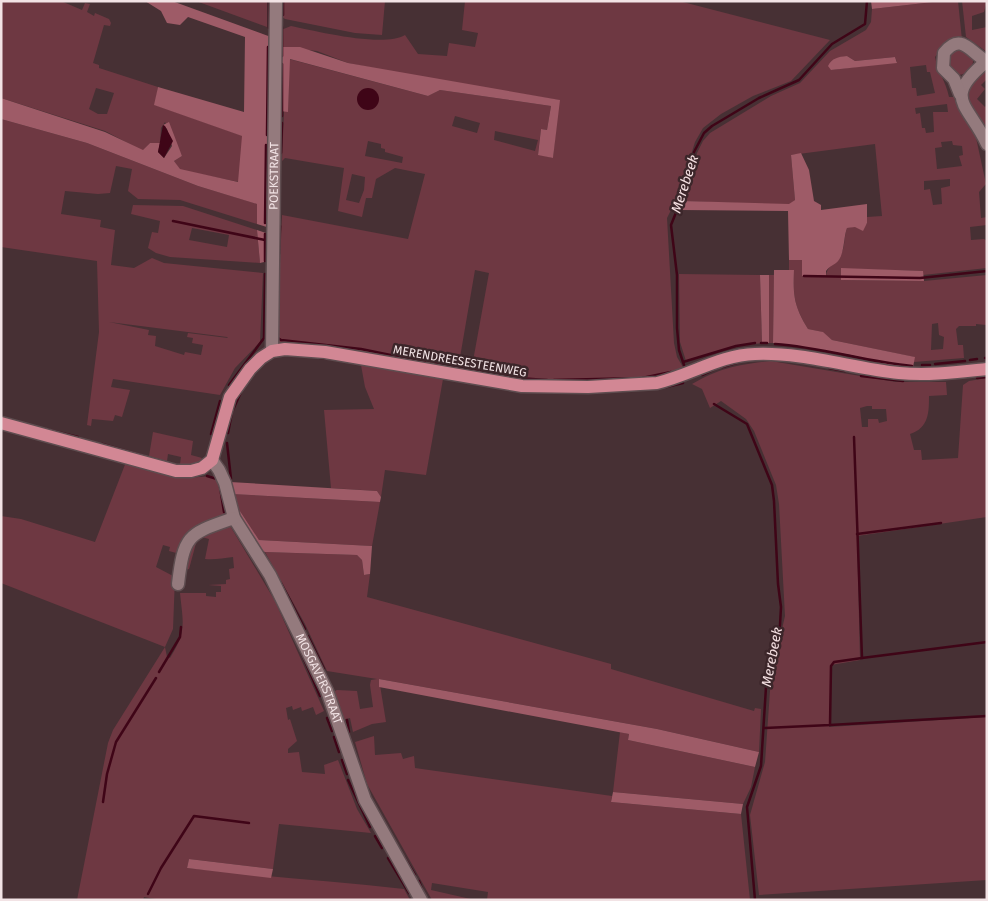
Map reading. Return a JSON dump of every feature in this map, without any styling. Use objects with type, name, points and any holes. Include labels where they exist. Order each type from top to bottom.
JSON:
[{"type":"main road","name":"MERENDREESESTEENWEG","points":[[272,351],[285,349],[325,352],[542,388],[657,384],[719,360],[756,354],[779,354],[900,373],[924,374],[987,369]]},
{"type":"main road","points":[[1,423],[176,471],[196,469],[212,460],[230,397],[250,369],[261,358],[272,351]]},
{"type":"street","name":"POEKSTRAAT","points":[[272,351],[276,1]]},
{"type":"street","points":[[960,94],[963,84],[986,61],[963,44],[956,44],[944,52],[943,68],[954,78],[962,103],[987,144]]},
{"type":"street","name":"MOSGAVERSTRAAT","points":[[212,460],[225,483],[234,518],[270,575],[327,691],[364,800],[421,900]]},
{"type":"street","points":[[178,584],[187,543],[191,535],[203,528],[234,518]]},
{"type":"shaded area","points":[[1,1],[61,1],[82,10],[85,3],[90,4],[87,12],[94,16],[95,13],[109,19],[111,23],[110,26],[104,25],[93,63],[99,65],[99,68],[158,87],[155,105],[243,136],[239,182],[180,170],[174,161],[182,156],[165,122],[161,128],[160,143],[150,143],[143,151],[105,131],[1,98]],"holes":[[[96,88],[114,93],[107,114],[98,114],[89,109]]]},
{"type":"shaded area","points":[[145,1],[172,1],[271,37],[270,228],[257,224],[257,204],[198,186],[87,143],[1,119],[1,98],[105,132],[143,150],[150,143],[160,143],[158,152],[164,158],[172,146],[167,129],[163,125],[169,122],[182,156],[174,161],[180,169],[238,182],[242,136],[154,105],[158,87],[244,112],[245,37],[188,17],[180,25],[167,23],[161,11]]},
{"type":"shaded area","points":[[196,1],[267,1],[267,27]]},
{"type":"shaded area","points":[[281,1],[385,1],[382,35],[355,33],[285,19],[281,16]]},
{"type":"shaded area","points":[[465,1],[679,1],[830,40],[791,81],[753,96],[721,114],[703,128],[695,142],[679,194],[667,218],[674,343],[677,357],[684,369],[658,375],[604,382],[524,379],[471,372],[489,273],[475,270],[458,369],[354,350],[279,342],[277,337],[282,215],[408,239],[425,174],[395,168],[376,179],[372,198],[366,198],[362,217],[338,211],[344,168],[285,158],[282,161],[284,111],[288,111],[289,59],[428,96],[440,90],[551,106],[547,130],[541,129],[538,154],[553,158],[559,100],[418,77],[348,63],[317,51],[280,47],[281,30],[291,26],[349,37],[381,40],[395,39],[405,35],[418,54],[447,56],[449,43],[475,47],[478,33],[462,30]],"holes":[[[455,116],[480,123],[477,133],[452,126]],[[495,131],[538,140],[535,151],[494,140]],[[368,141],[381,144],[381,148],[385,149],[385,152],[403,157],[402,163],[365,156]],[[352,174],[365,177],[364,190],[359,203],[346,200]]]},
{"type":"shaded area","points":[[871,1],[942,1],[872,9]]},
{"type":"shaded area","points":[[958,1],[962,40],[942,48],[935,57],[949,97],[954,97],[975,133],[986,184],[979,192],[981,218],[987,217],[987,225],[970,227],[971,240],[984,239],[987,241],[987,268],[923,275],[923,271],[841,269],[841,280],[924,281],[987,275],[987,333],[986,325],[959,326],[956,329],[958,345],[963,345],[964,358],[914,362],[914,357],[832,340],[822,332],[808,329],[797,307],[794,294],[794,270],[789,270],[789,260],[802,260],[802,276],[826,277],[828,269],[842,252],[847,228],[867,224],[867,217],[882,216],[875,144],[791,155],[795,200],[789,205],[683,201],[691,181],[697,153],[703,141],[710,133],[771,96],[800,83],[830,51],[866,30],[871,22],[872,9]],"holes":[[[847,56],[855,61],[895,57],[897,62],[831,70]],[[926,65],[927,72],[930,72],[935,93],[917,96],[916,88],[912,88],[910,67]],[[947,104],[948,112],[933,112],[934,132],[926,133],[925,128],[922,128],[920,113],[916,114],[915,108]],[[952,141],[953,145],[962,146],[963,155],[959,156],[962,166],[937,169],[935,148],[942,147],[941,142]],[[950,179],[950,186],[941,188],[942,204],[933,205],[930,189],[924,190],[924,181]],[[938,323],[939,335],[944,337],[943,349],[931,350],[932,324]]]},
{"type":"shaded area","points":[[962,1],[987,1],[984,12],[972,16],[972,30],[987,27],[987,52],[966,37]]},
{"type":"shaded area","points":[[280,47],[300,47],[348,63],[560,100],[553,158],[538,155],[541,129],[547,130],[551,106],[440,90],[428,96],[290,59],[288,112],[280,111]]},
{"type":"shaded area","points":[[960,47],[973,58],[973,61],[968,72],[959,75],[948,70],[948,53]]},
{"type":"shaded area","points":[[847,56],[855,61],[895,57],[897,63],[831,70],[828,66],[836,58]]},
{"type":"shaded area","points":[[987,70],[987,79],[981,85],[985,89],[977,99],[985,107],[987,105],[987,127],[973,109],[967,92],[972,83]]},
{"type":"shaded area","points":[[368,88],[376,91],[379,99],[376,107],[368,110],[360,107],[357,99],[360,91]]},
{"type":"shaded area","points":[[1,119],[87,143],[198,186],[258,204],[257,224],[180,200],[138,199],[128,191],[132,169],[116,166],[110,193],[98,194],[65,191],[61,214],[101,220],[100,227],[115,230],[111,265],[134,268],[152,258],[164,263],[263,273],[260,342],[235,368],[220,395],[113,379],[111,387],[130,390],[122,417],[115,415],[113,421],[92,419],[91,426],[87,425],[99,332],[97,261],[1,247]],"holes":[[[109,322],[227,337],[188,333],[187,337],[193,338],[192,343],[203,345],[201,355],[185,352],[184,355],[155,346],[156,336],[148,335],[149,330]]]},
{"type":"shaded area","points":[[163,125],[173,141],[164,158],[158,152]]},
{"type":"shaded area","points":[[801,153],[809,170],[814,201],[821,205],[821,210],[867,204],[867,223],[863,231],[855,227],[847,228],[841,256],[826,271],[826,277],[802,276],[802,260],[789,260],[788,211],[681,210],[683,201],[789,204],[795,200],[791,155]]},
{"type":"shaded area","points":[[133,205],[183,206],[257,230],[260,263],[170,257],[156,253],[148,248],[152,232],[158,233],[160,221],[131,214]],"holes":[[[192,228],[229,235],[227,247],[189,240]]]},
{"type":"shaded area","points":[[257,230],[269,234],[268,261],[260,263]]},
{"type":"shaded area","points":[[841,268],[923,271],[924,281],[841,280]]},
{"type":"shaded area","points":[[774,270],[794,270],[795,301],[808,329],[823,332],[832,340],[915,357],[913,367],[889,365],[851,355],[773,343]]},
{"type":"shaded area","points":[[679,274],[760,275],[762,343],[734,347],[686,361],[680,342]]},
{"type":"shaded area","points":[[760,275],[769,275],[769,343],[762,343]]},
{"type":"shaded area","points":[[769,275],[774,275],[773,343],[769,343]]},
{"type":"shaded area","points":[[771,361],[896,382],[946,382],[947,395],[929,396],[927,419],[921,428],[910,434],[914,450],[921,450],[922,460],[958,458],[963,385],[969,381],[987,378],[987,517],[857,536],[860,660],[831,665],[829,727],[987,717],[987,880],[759,895],[750,815],[765,762],[771,677],[785,616],[779,504],[776,485],[754,431],[746,419],[721,401],[710,408],[702,389],[692,384],[721,370],[740,365]],"holes":[[[872,406],[872,409],[886,409],[887,421],[879,423],[878,419],[868,419],[868,427],[862,427],[860,408]]]},
{"type":"shaded area","points":[[361,365],[443,379],[426,475],[385,470],[381,497],[377,491],[331,488],[324,410],[374,409],[365,387]]},
{"type":"shaded area","points":[[153,432],[193,441],[191,455],[202,458],[194,464],[180,464],[181,457],[168,454],[167,461],[149,456]]},
{"type":"shaded area","points":[[126,462],[186,478],[213,476],[219,484],[222,495],[225,517],[192,532],[183,544],[180,554],[169,551],[170,547],[163,545],[156,567],[175,577],[173,629],[165,647],[1,583],[1,516],[21,519],[95,542]]},
{"type":"shaded area","points":[[230,482],[377,491],[381,497],[380,502],[231,494]]},
{"type":"shaded area","points":[[231,494],[380,502],[372,546],[259,540],[240,511],[236,513]]},
{"type":"shaded area","points":[[240,511],[259,540],[372,546],[370,574],[364,575],[362,560],[357,555],[265,552],[257,549],[236,513]]},
{"type":"shaded area","points":[[229,524],[275,601],[324,711],[316,715],[313,707],[302,711],[301,707],[293,710],[292,706],[286,708],[288,720],[290,719],[297,741],[288,749],[288,753],[299,752],[302,772],[325,774],[324,765],[338,760],[357,809],[371,833],[279,824],[273,869],[189,859],[187,868],[404,889],[410,900],[161,900],[144,897],[143,900],[77,900],[108,743],[113,730],[165,647],[167,657],[170,658],[179,641],[182,627],[180,593],[206,593],[206,596],[216,597],[216,592],[221,592],[221,586],[208,585],[226,584],[226,580],[230,579],[229,569],[234,568],[233,557],[205,559],[209,539],[198,536]]},
{"type":"shaded area","points":[[198,536],[189,569],[184,570],[190,549]]},
{"type":"shaded area","points":[[265,552],[357,555],[362,560],[364,575],[370,574],[367,597],[611,664],[611,669],[754,711],[755,708],[761,709],[759,752],[657,729],[379,679],[386,722],[372,724],[353,732],[350,718],[342,720],[333,692],[337,690],[357,691],[360,709],[373,707],[370,685],[371,680],[377,679],[327,671],[305,624]]},
{"type":"shaded area","points":[[379,679],[657,729],[759,752],[755,767],[628,740],[629,734],[379,687]]},
{"type":"shaded area","points":[[620,732],[629,734],[628,740],[755,767],[751,787],[743,804],[613,792]]},
{"type":"shaded area","points":[[374,736],[375,755],[401,753],[403,759],[414,756],[415,768],[612,796],[611,802],[741,814],[750,900],[487,900],[488,892],[432,883],[431,890],[475,900],[432,900],[367,784],[355,742]]},
{"type":"shaded area","points":[[613,792],[743,804],[741,814],[611,802]]},
{"type":"shaded area","points":[[189,859],[273,869],[271,878],[187,868]]},
{"type":"waterway","points":[[269,1],[269,28]]},
{"type":"waterway","points":[[283,1],[283,15]]},
{"type":"waterway","name":"Merebeek","points":[[684,365],[679,350],[677,275],[671,225],[685,190],[694,152],[704,133],[712,126],[759,98],[799,80],[832,44],[865,24],[867,1]]},
{"type":"waterway","points":[[282,27],[282,56]]},
{"type":"waterway","points":[[267,135],[268,47]]},
{"type":"waterway","points":[[282,64],[282,116]]},
{"type":"waterway","points":[[281,153],[282,123]]},
{"type":"waterway","points":[[265,223],[266,145]]},
{"type":"waterway","points":[[173,221],[265,240]]},
{"type":"waterway","points":[[279,254],[280,226]]},
{"type":"waterway","points":[[265,234],[265,261]]},
{"type":"waterway","points":[[804,276],[920,278],[987,271]]},
{"type":"waterway","points":[[229,385],[264,338],[265,274]]},
{"type":"waterway","points":[[278,338],[281,340],[361,349],[425,362]]},
{"type":"waterway","points":[[683,362],[736,346],[755,343]]},
{"type":"waterway","points":[[761,343],[767,343]]},
{"type":"waterway","points":[[775,344],[810,348],[912,366]]},
{"type":"waterway","points":[[320,358],[332,359]]},
{"type":"waterway","points":[[970,360],[977,359]]},
{"type":"waterway","points":[[722,367],[743,361]]},
{"type":"waterway","points":[[935,364],[965,361]]},
{"type":"waterway","points":[[435,363],[517,378],[547,380]]},
{"type":"waterway","points":[[922,365],[930,365]]},
{"type":"waterway","points":[[702,375],[717,368]]},
{"type":"waterway","points":[[829,368],[845,371]]},
{"type":"waterway","points":[[554,380],[642,378],[671,372]]},
{"type":"waterway","points":[[861,376],[903,381]]},
{"type":"waterway","points":[[977,378],[987,377]]},
{"type":"waterway","points":[[666,387],[683,383]]},
{"type":"waterway","points":[[228,433],[232,412],[241,392]]},
{"type":"waterway","points":[[211,434],[220,401]]},
{"type":"waterway","name":"Merebeek","points":[[714,404],[747,424],[772,485],[774,501],[781,607],[780,625],[766,687],[761,766],[747,807],[755,900]]},
{"type":"waterway","points":[[45,429],[78,437]]},
{"type":"waterway","points":[[765,728],[830,725],[831,666],[834,662],[862,658],[854,437]]},
{"type":"waterway","points":[[227,443],[231,479]]},
{"type":"waterway","points":[[102,444],[144,456]]},
{"type":"waterway","points":[[207,476],[217,479]]},
{"type":"waterway","points":[[220,487],[224,512]]},
{"type":"waterway","points":[[857,534],[941,523]]},
{"type":"waterway","points":[[281,583],[305,629]]},
{"type":"waterway","points":[[159,672],[180,637],[181,627]]},
{"type":"waterway","points":[[308,636],[324,669]]},
{"type":"waterway","points":[[862,658],[987,642]]},
{"type":"waterway","points":[[301,652],[320,696]]},
{"type":"waterway","points":[[103,802],[107,774],[116,742],[156,678]]},
{"type":"waterway","points":[[830,725],[987,716]]},
{"type":"waterway","points":[[327,718],[332,731]]},
{"type":"waterway","points":[[347,720],[349,732]]},
{"type":"waterway","points":[[334,737],[339,752]]},
{"type":"waterway","points":[[342,760],[347,774]]},
{"type":"waterway","points":[[348,780],[370,827]]},
{"type":"waterway","points":[[148,894],[161,868],[194,816],[249,823]]},
{"type":"waterway","points":[[375,836],[382,848]]},
{"type":"waterway","points":[[404,857],[415,875]]},
{"type":"waterway","points":[[388,858],[409,893]]},
{"type":"waterway","points":[[419,881],[423,892]]}]
